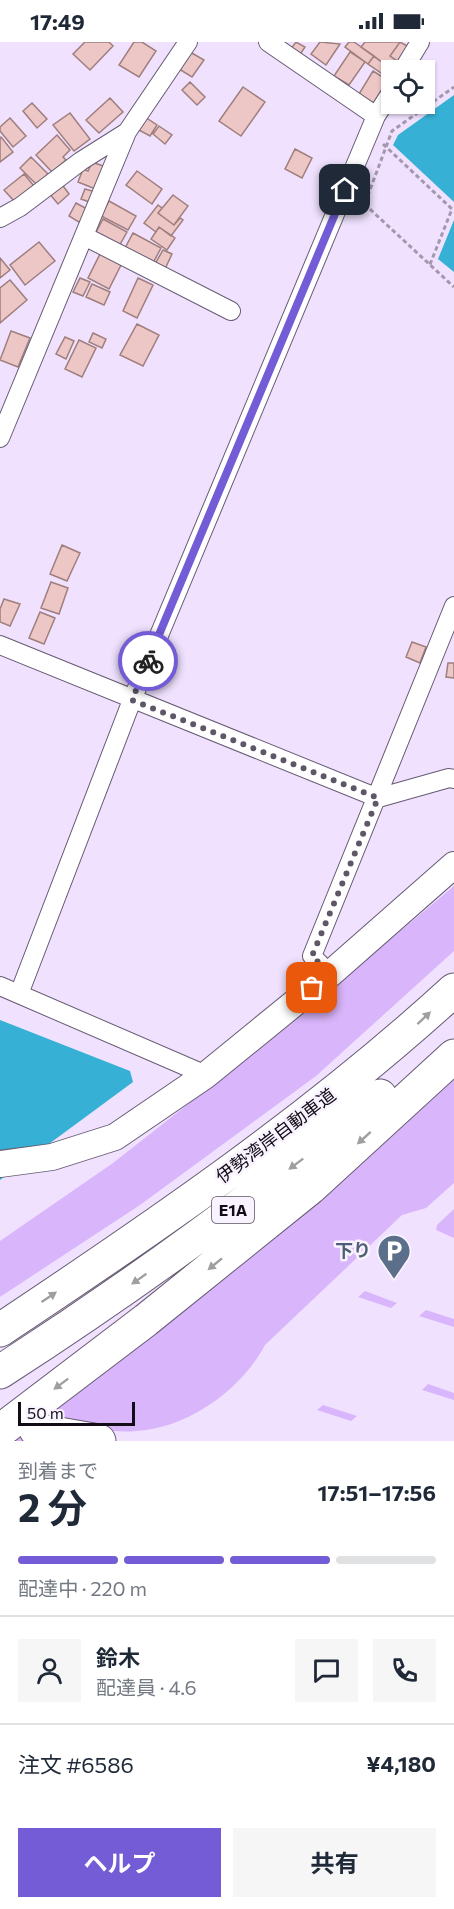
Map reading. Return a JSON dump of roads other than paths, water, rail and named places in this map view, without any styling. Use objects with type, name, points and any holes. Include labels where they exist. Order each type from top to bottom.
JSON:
[{"type":"highway","name":"伊勢湾岸自動車道","points":[[0,1330],[164,1221],[278,1136],[393,1046],[454,990]]},
{"type":"highway","name":"伊勢湾岸自動車道","points":[[0,1372],[166,1260],[290,1168],[413,1070],[454,1033]]},
{"type":"highway","points":[[0,1431],[146,1320],[310,1188],[454,1056]]},
{"type":"highway","points":[[36,1430],[99,1441]]},
{"type":"street","points":[[0,438],[86,237],[127,132],[188,42]]},
{"type":"street","points":[[409,60],[420,42]]},
{"type":"street","points":[[275,44],[373,123]]},
{"type":"street","points":[[19,994],[132,700],[373,123],[381,110]]},
{"type":"street","points":[[0,218],[20,207],[81,160],[127,132]]},
{"type":"street","points":[[86,237],[231,311]]},
{"type":"street","points":[[330,974],[312,956],[454,606]]},
{"type":"street","points":[[0,645],[378,798],[449,778],[454,779]]},
{"type":"street","points":[[0,1164],[52,1157],[115,1137],[206,1075],[330,974],[454,865]]},
{"type":"street","points":[[0,986],[206,1075]]},
{"type":"water","points":[[454,95],[454,202],[393,145],[398,135],[427,114],[435,114],[435,109]]},
{"type":"water","points":[[454,220],[454,272],[438,259]]},
{"type":"water","points":[[0,1020],[130,1071],[133,1082],[0,1180]]},
{"type":"place","name":"下り","points":[[394,1280]]}]
